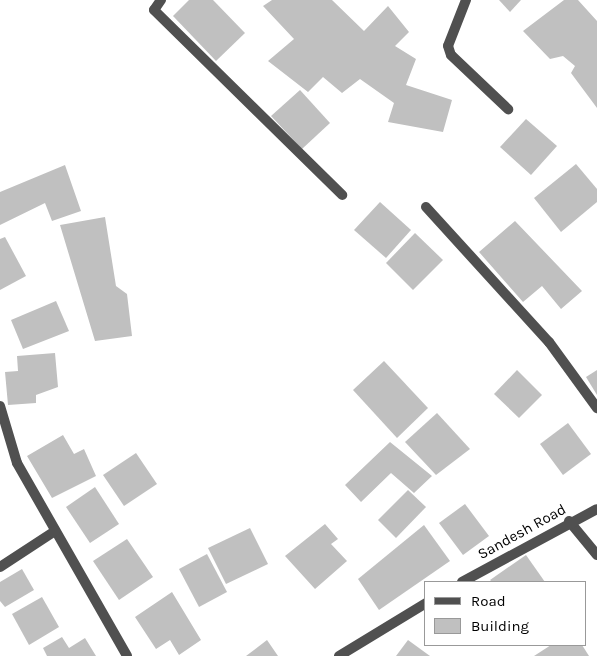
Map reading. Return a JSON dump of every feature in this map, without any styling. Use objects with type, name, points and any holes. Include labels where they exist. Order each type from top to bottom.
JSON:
[{"type":"street","points":[[162,0],[154,10],[342,196]]},
{"type":"street","points":[[466,0],[448,46],[451,55],[508,109]]},
{"type":"street","points":[[426,207],[549,342],[597,408]]},
{"type":"street","points":[[0,406],[17,463],[127,656]]},
{"type":"street","name":"Sandesh Road","points":[[464,581],[569,521],[597,509]]},
{"type":"street","points":[[569,521],[597,555]]},
{"type":"street","points":[[0,568],[55,531]]},
{"type":"street","points":[[339,656],[424,604]]},
{"type":"building","points":[[189,0],[213,0],[245,33],[216,61],[173,16]]},
{"type":"building","points":[[272,0],[332,0],[364,31],[388,6],[409,32],[395,46],[416,59],[406,85],[452,100],[443,132],[388,122],[394,103],[360,79],[342,93],[323,77],[308,92],[268,61],[294,39],[263,6]]},
{"type":"building","points":[[499,0],[521,0],[510,12]]},
{"type":"building","points":[[564,0],[578,0],[597,21],[597,108],[571,73],[575,66],[563,56],[550,59],[523,31]]},
{"type":"building","points":[[300,90],[330,123],[302,149],[271,116]]},
{"type":"building","points":[[526,119],[557,146],[531,175],[500,147]]},
{"type":"building","points":[[576,164],[597,189],[597,202],[561,232],[534,198]]},
{"type":"building","points":[[65,165],[81,211],[52,221],[45,203],[0,225],[0,192]]},
{"type":"building","points":[[380,202],[411,230],[386,258],[354,230]]},
{"type":"building","points":[[105,217],[116,286],[127,294],[132,336],[95,341],[60,225]]},
{"type":"building","points":[[515,221],[582,291],[561,309],[542,286],[523,302],[479,252]]},
{"type":"building","points":[[415,233],[443,260],[413,290],[386,263]]},
{"type":"building","points":[[5,237],[26,276],[0,290],[0,239]]},
{"type":"building","points":[[56,301],[69,331],[23,349],[11,320]]},
{"type":"building","points":[[55,353],[58,387],[36,395],[36,403],[8,405],[5,372],[18,371],[17,356]]},
{"type":"building","points":[[384,361],[428,408],[397,438],[353,390]]},
{"type":"building","points":[[517,370],[542,395],[519,418],[494,394]]},
{"type":"building","points":[[597,370],[597,395],[586,377]]},
{"type":"building","points":[[437,413],[470,449],[436,475],[405,442]]},
{"type":"building","points":[[568,423],[591,454],[563,475],[540,444]]},
{"type":"building","points":[[63,435],[74,454],[84,449],[96,476],[52,498],[27,456]]},
{"type":"building","points":[[390,442],[432,476],[414,493],[391,473],[361,502],[345,485]]},
{"type":"building","points":[[136,453],[157,484],[124,506],[103,475]]},
{"type":"building","points":[[95,487],[119,524],[90,543],[66,507]]},
{"type":"building","points":[[408,490],[426,507],[396,538],[378,520]]},
{"type":"building","points":[[465,504],[489,536],[463,555],[439,523]]},
{"type":"building","points":[[325,524],[338,539],[331,544],[347,561],[315,589],[285,556]]},
{"type":"building","points":[[424,525],[450,561],[379,610],[358,579]]},
{"type":"building","points":[[250,528],[268,564],[226,584],[208,548]]},
{"type":"building","points":[[127,539],[153,577],[119,600],[93,561]]},
{"type":"building","points":[[207,554],[227,592],[199,607],[179,569]]},
{"type":"building","points":[[526,555],[544,581],[491,581]]},
{"type":"building","points":[[22,569],[34,590],[5,607],[0,601],[0,582]]},
{"type":"building","points":[[172,592],[201,640],[179,655],[170,640],[156,649],[135,617]]},
{"type":"building","points":[[42,597],[59,627],[29,645],[12,614]]},
{"type":"building","points":[[62,637],[69,648],[85,638],[96,656],[47,656],[43,648]]},
{"type":"building","points":[[267,640],[278,656],[246,656]]},
{"type":"building","points":[[408,640],[430,656],[396,656]]},
{"type":"building","points":[[549,646],[583,646],[589,656],[534,656]]}]
